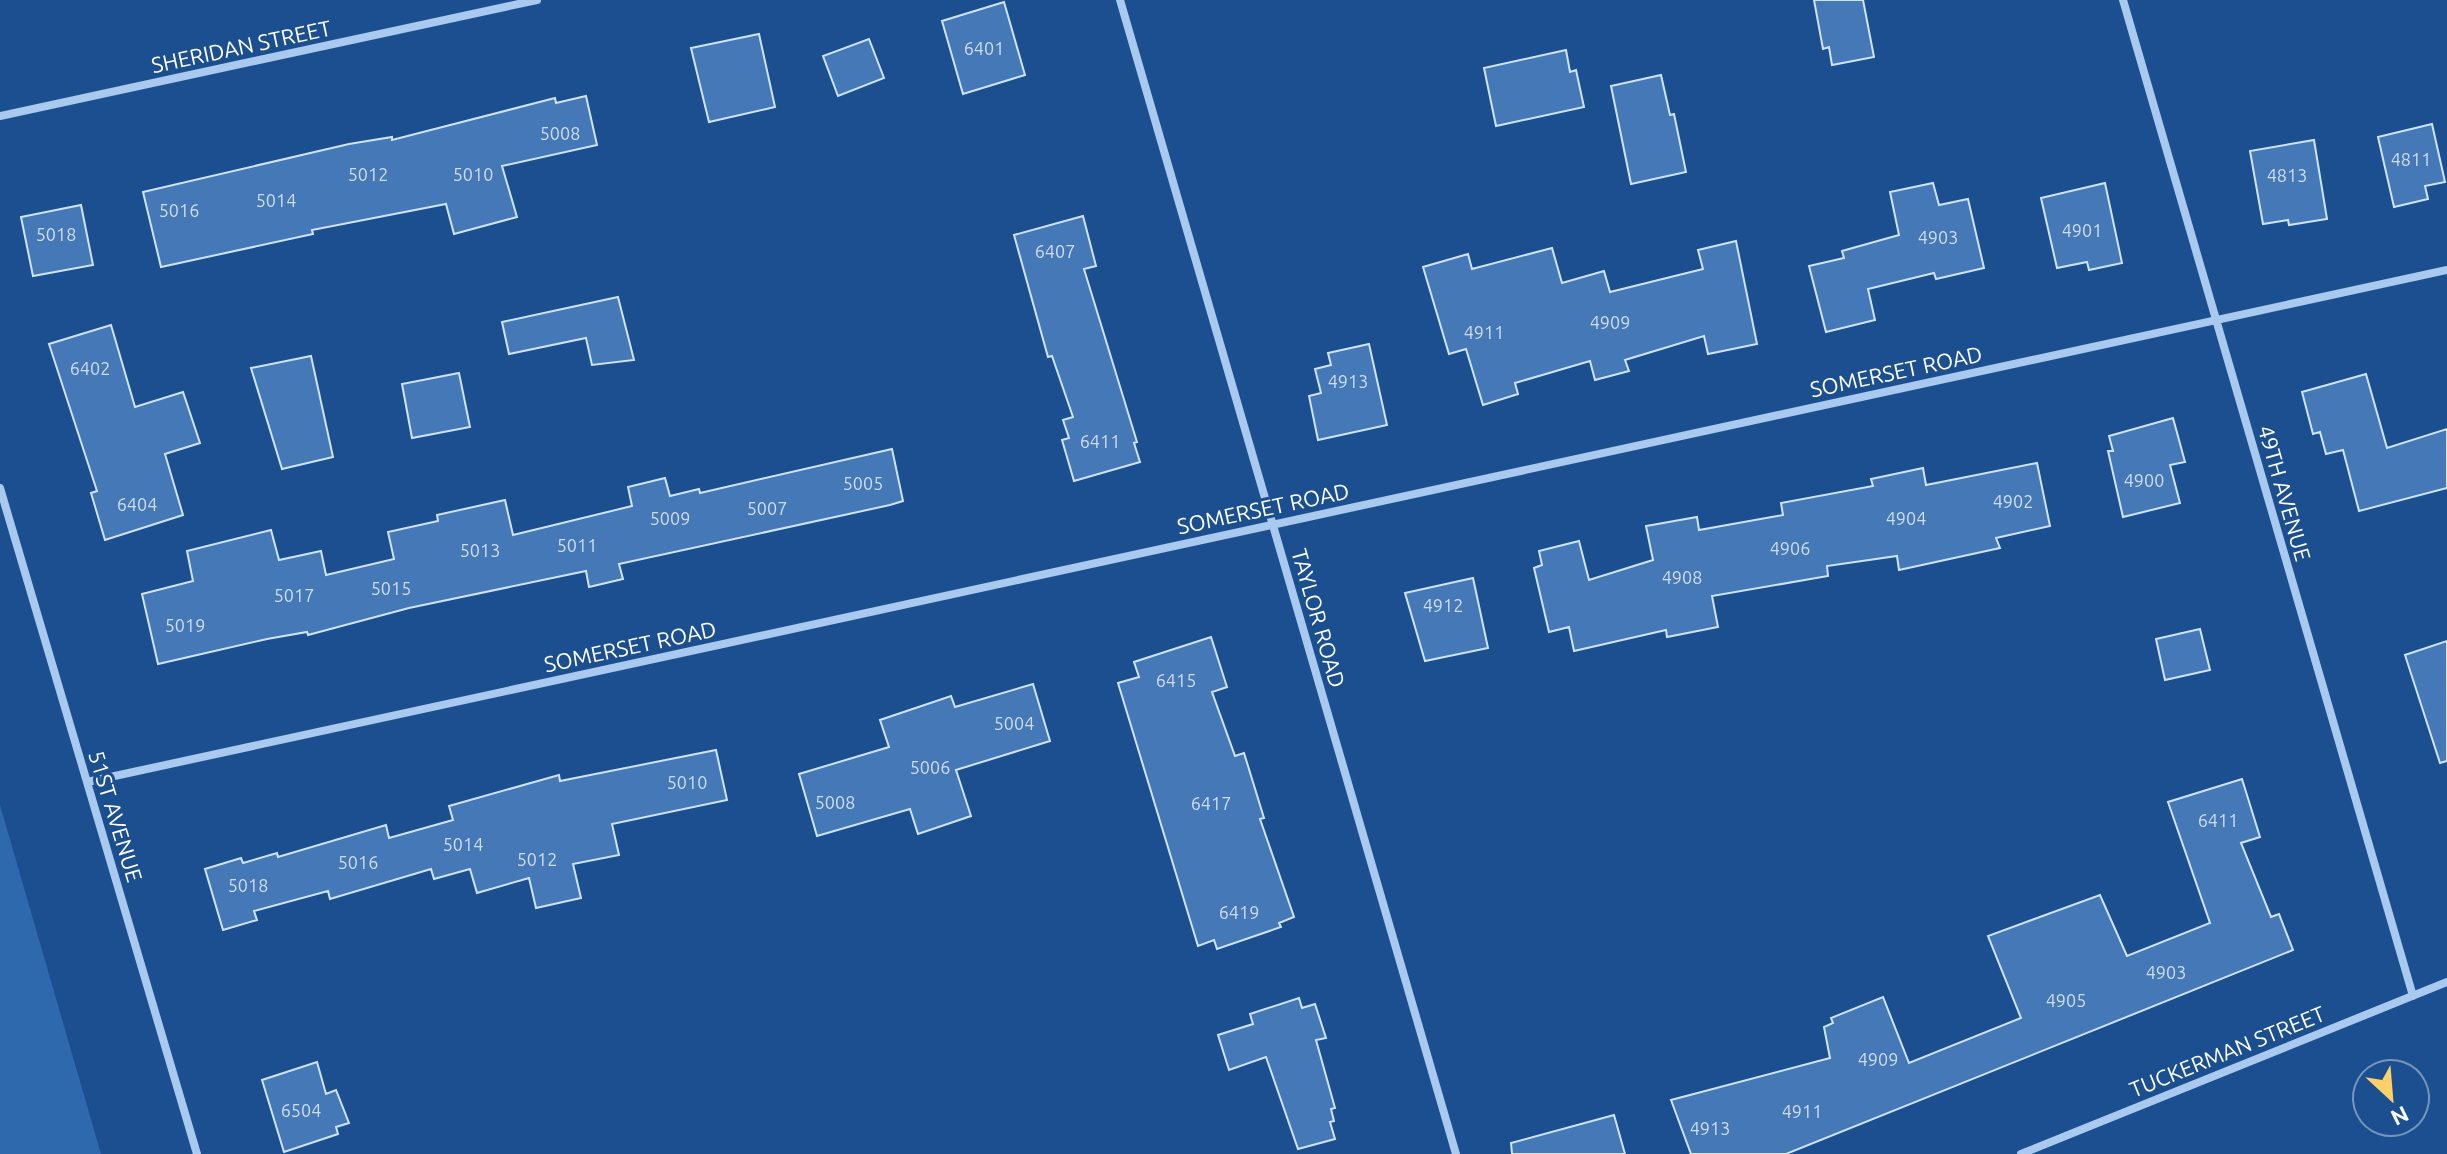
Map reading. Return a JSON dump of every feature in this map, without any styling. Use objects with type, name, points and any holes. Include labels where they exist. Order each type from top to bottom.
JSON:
[{"type":"street","name":"SHERIDAN STREET","points":[[0,116],[537,0]]},
{"type":"street","name":"TAYLOR ROAD","points":[[1120,0],[1456,1154]]},
{"type":"street","name":"49TH AVENUE","points":[[2123,0],[2413,996]]},
{"type":"street","name":"SOMERSET ROAD","points":[[87,782],[2447,270]]},
{"type":"street","name":"51ST AVENUE","points":[[0,488],[197,1154]]},
{"type":"street","name":"TUCKERMAN STREET","points":[[2021,1154],[2447,982]]},
{"type":"shaded area","points":[[0,805],[101,1154],[0,1154]]},
{"type":"building","points":[[1814,0],[1863,0],[1874,57],[1832,65],[1829,47],[1823,49]]},
{"type":"building","points":[[1004,2],[1025,75],[963,94],[942,21]]},
{"type":"building","points":[[759,34],[775,107],[709,122],[691,48]]},
{"type":"building","points":[[869,39],[884,78],[838,96],[823,56]]},
{"type":"building","points":[[1566,50],[1570,72],[1576,70],[1584,107],[1496,126],[1484,68]]},
{"type":"building","points":[[1661,75],[1670,115],[1674,114],[1686,172],[1631,184],[1611,86]]},
{"type":"building","points":[[586,96],[597,145],[502,166],[517,217],[454,234],[446,204],[312,230],[313,234],[161,267],[143,192],[349,144],[392,137],[392,140],[555,98],[556,103]]},
{"type":"building","points":[[2432,124],[2445,182],[2425,186],[2428,199],[2394,207],[2378,137]]},
{"type":"building","points":[[2314,140],[2327,219],[2289,225],[2288,220],[2263,224],[2250,151]]},
{"type":"building","points":[[1933,183],[1939,205],[1968,199],[1984,268],[1936,279],[1934,273],[1868,289],[1875,320],[1826,332],[1809,266],[1844,258],[1842,251],[1899,235],[1890,192]]},
{"type":"building","points":[[2105,183],[2122,263],[2089,270],[2087,262],[2057,268],[2041,198]]},
{"type":"building","points":[[81,205],[93,265],[33,276],[21,217]]},
{"type":"building","points":[[1083,216],[1096,266],[1084,269],[1137,442],[1134,443],[1140,462],[1074,481],[1062,440],[1069,438],[1063,420],[1073,417],[1052,356],[1048,357],[1014,235]]},
{"type":"building","points":[[1736,241],[1757,344],[1708,354],[1704,336],[1625,360],[1629,371],[1595,380],[1590,361],[1515,383],[1518,394],[1483,405],[1466,349],[1449,354],[1423,267],[1468,254],[1472,269],[1552,248],[1562,283],[1604,271],[1610,292],[1703,269],[1698,250]]},
{"type":"building","points":[[618,297],[634,360],[592,365],[586,338],[509,354],[502,322]]},
{"type":"building","points":[[111,325],[135,407],[183,392],[200,443],[165,454],[183,515],[105,540],[91,493],[97,491],[49,344]]},
{"type":"building","points":[[1369,344],[1387,425],[1318,440],[1309,396],[1321,393],[1315,369],[1331,365],[1328,353]]},
{"type":"building","points":[[311,356],[333,457],[282,469],[251,368]]},
{"type":"building","points":[[459,373],[470,427],[412,438],[402,384]]},
{"type":"building","points":[[2366,374],[2387,448],[2447,429],[2447,488],[2359,511],[2343,450],[2326,454],[2320,432],[2313,434],[2302,392]]},
{"type":"building","points":[[2173,418],[2185,462],[2170,465],[2180,503],[2123,517],[2108,451],[2113,451],[2109,436]]},
{"type":"building","points":[[892,449],[903,501],[890,505],[619,564],[623,579],[589,587],[586,571],[409,608],[308,635],[307,632],[267,639],[158,664],[142,594],[193,581],[187,551],[271,530],[279,560],[321,551],[326,575],[394,559],[388,532],[438,521],[437,515],[505,500],[513,535],[632,506],[628,487],[665,478],[670,496],[699,489],[700,493]]},
{"type":"building","points":[[2037,463],[2050,526],[1996,538],[2000,548],[1899,570],[1897,556],[1827,566],[1828,576],[1712,596],[1718,627],[1667,637],[1666,630],[1574,651],[1569,627],[1549,632],[1534,568],[1542,565],[1539,551],[1579,541],[1589,580],[1653,560],[1646,526],[1697,517],[1699,530],[1783,515],[1781,503],[1873,486],[1871,479],[1923,468],[1926,485]]},
{"type":"building","points":[[1473,578],[1488,648],[1425,661],[1405,593]]},
{"type":"building","points":[[2200,629],[2210,670],[2165,680],[2156,639]]},
{"type":"building","points":[[1211,637],[1227,687],[1212,692],[1235,756],[1244,753],[1264,818],[1260,819],[1294,917],[1279,923],[1281,927],[1217,949],[1214,940],[1198,946],[1118,683],[1139,677],[1134,662]]},
{"type":"building","points":[[2447,641],[2447,761],[2440,763],[2405,655]]},
{"type":"building","points":[[1033,684],[1050,741],[956,770],[971,816],[918,834],[910,809],[817,836],[799,774],[889,747],[880,720],[951,696],[955,707]]},
{"type":"building","points":[[716,750],[727,800],[612,824],[619,855],[573,864],[581,898],[536,908],[529,878],[477,893],[470,869],[434,879],[431,869],[330,899],[328,891],[254,911],[257,920],[223,930],[205,869],[241,858],[243,863],[277,853],[278,857],[386,825],[389,838],[453,820],[449,806],[559,775],[560,781]]},
{"type":"building","points":[[2242,779],[2260,837],[2241,843],[2271,917],[2279,914],[2293,950],[1786,1154],[1691,1154],[1671,1100],[1830,1058],[1824,1027],[1833,1023],[1831,1018],[1883,997],[1909,1063],[2021,1018],[1988,936],[2100,895],[2127,956],[2210,923],[2168,802]]},
{"type":"building","points":[[1299,998],[1302,1008],[1315,1004],[1326,1038],[1316,1040],[1335,1108],[1331,1109],[1334,1121],[1330,1122],[1335,1139],[1298,1149],[1266,1057],[1229,1070],[1218,1035],[1253,1024],[1250,1014]]},
{"type":"building","points":[[317,1062],[326,1094],[336,1090],[349,1123],[336,1127],[338,1134],[284,1152],[262,1080]]},
{"type":"building","points":[[1614,1115],[1625,1154],[1512,1154],[1511,1143]]}]
